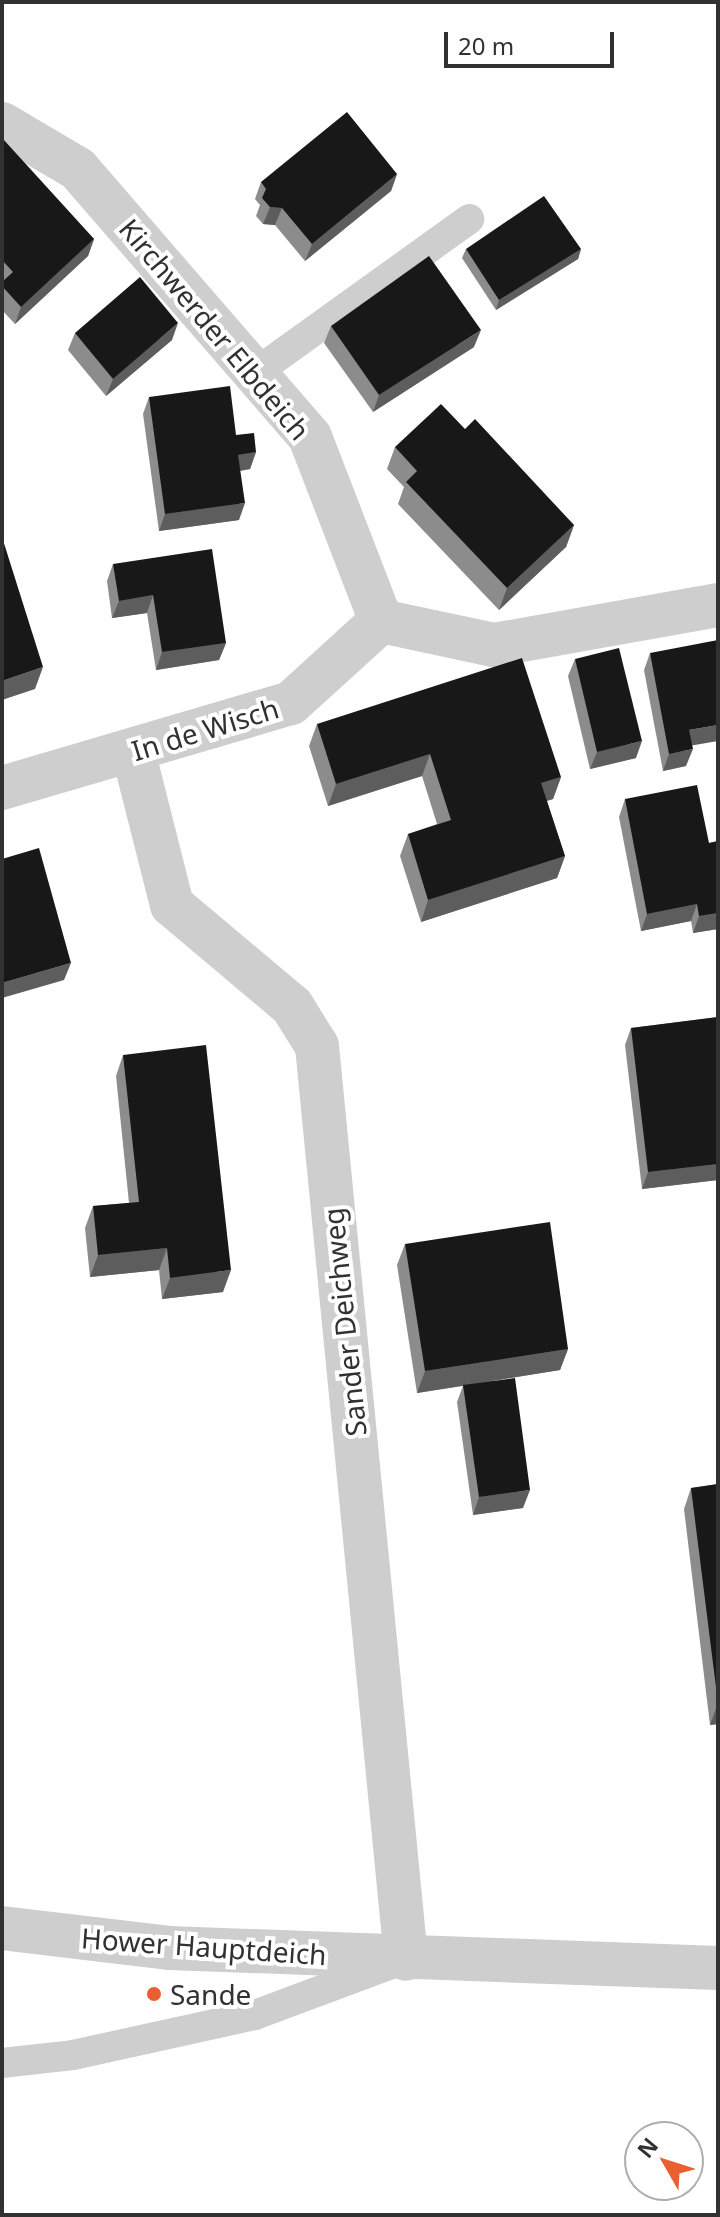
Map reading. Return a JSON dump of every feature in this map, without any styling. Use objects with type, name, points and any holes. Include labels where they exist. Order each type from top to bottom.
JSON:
[{"type":"street","name":"Kirchwerder Elbdeich","points":[[2,124],[78,169],[310,437],[381,621]]},
{"type":"street","points":[[381,621],[494,645],[718,605]]},
{"type":"street","name":"In de Wisch","points":[[2,788],[291,703],[381,621]]},
{"type":"street","name":"Sander Deichweg","points":[[133,751],[172,905],[292,1006],[317,1046],[406,1959]]},
{"type":"street","name":"Hower Hauptdeich","points":[[2,1928],[169,1948],[718,1968]]},
{"type":"lane","points":[[255,373],[469,219]]},
{"type":"lane","points":[[2,2063],[73,2055],[255,2015],[406,1959]]},
{"type":"building","points":[[347,112],[397,174],[312,244],[282,208],[270,207],[262,198],[266,189],[261,182]]},
{"type":"building","points":[[2,138],[94,239],[21,307],[2,286],[2,282],[13,272],[2,260]]},
{"type":"building","points":[[544,196],[581,249],[499,300],[466,249]]},
{"type":"building","points":[[429,256],[481,330],[379,395],[331,326]]},
{"type":"building","points":[[140,277],[178,323],[113,379],[75,333]]},
{"type":"building","points":[[230,386],[236,435],[254,433],[256,452],[238,455],[245,503],[165,514],[149,397]]},
{"type":"building","points":[[441,404],[465,429],[475,419],[574,525],[507,588],[406,482],[417,471],[395,447]]},
{"type":"building","points":[[2,537],[43,667],[2,681]]},
{"type":"building","points":[[212,549],[226,643],[162,652],[153,595],[119,601],[113,564]]},
{"type":"building","points":[[718,640],[718,725],[689,730],[693,749],[669,754],[650,653]]},
{"type":"building","points":[[619,648],[642,741],[597,752],[575,659]]},
{"type":"building","points":[[522,658],[561,777],[541,783],[565,856],[428,900],[408,834],[451,820],[430,754],[336,784],[317,724]]},
{"type":"building","points":[[697,785],[709,843],[718,841],[718,913],[699,916],[697,904],[647,914],[625,799]]},
{"type":"building","points":[[39,848],[71,963],[2,983],[2,859]]},
{"type":"building","points":[[718,1017],[718,1164],[648,1172],[631,1028]]},
{"type":"building","points":[[206,1045],[231,1270],[170,1278],[167,1248],[98,1255],[93,1206],[139,1202],[123,1055]]},
{"type":"building","points":[[550,1222],[568,1349],[425,1371],[405,1244]]},
{"type":"building","points":[[515,1378],[530,1490],[479,1497],[463,1385]]},
{"type":"building","points":[[718,1484],[718,1703],[691,1488]]},
{"type":"place","name":"Sande","points":[[154,1994]]}]
